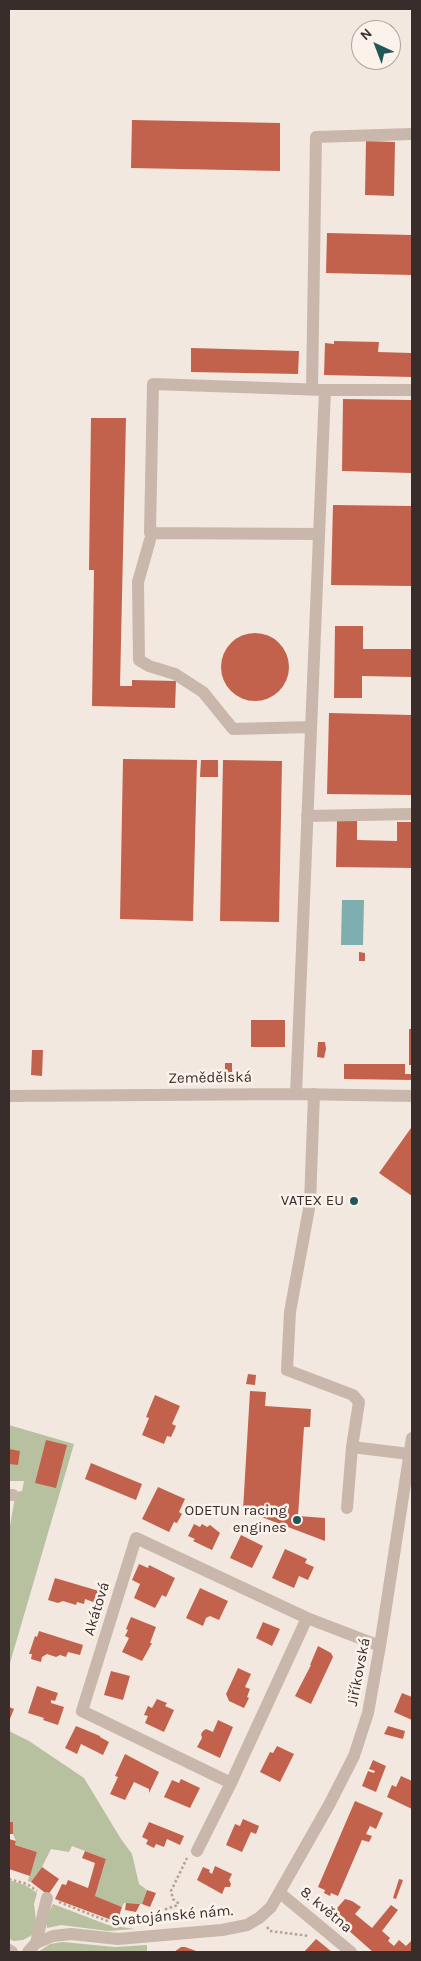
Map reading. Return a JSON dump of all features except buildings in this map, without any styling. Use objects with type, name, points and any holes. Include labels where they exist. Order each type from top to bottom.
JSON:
[{"type":"street","points":[[296,1094],[319,534],[316,137],[412,134]]},
{"type":"street","points":[[319,534],[150,533],[154,384],[318,390],[412,390]]},
{"type":"street","points":[[150,540],[138,582],[139,660],[148,666],[175,674],[203,692],[233,729],[311,727]]},
{"type":"street","points":[[307,816],[412,814]]},
{"type":"street","name":"Zemědělská","points":[[9,1096],[296,1094],[412,1096]]},
{"type":"street","points":[[314,1094],[310,1204],[290,1312],[287,1370],[353,1395],[359,1402],[352,1447],[347,1508]]},
{"type":"street","name":"Jiříkovská","points":[[280,1894],[354,1756],[368,1713],[412,1438]]},
{"type":"street","points":[[352,1447],[409,1454]]},
{"type":"street","name":"Akátová","points":[[231,1783],[82,1711],[136,1538],[307,1618],[380,1646]]},
{"type":"street","points":[[197,1851],[231,1783],[307,1618]]},
{"type":"street","name":"Svatojánské nám.","points":[[32,1948],[53,1936],[71,1934],[118,1939],[222,1930],[247,1925],[259,1918],[271,1907],[280,1894]]},
{"type":"street","name":"8. května","points":[[280,1894],[351,1952]]},
{"type":"street","points":[[32,1948],[47,1898]]},
{"type":"path","points":[[151,1935],[150,1924],[157,1912],[178,1905],[173,1899],[171,1891],[192,1848],[197,1851]]},
{"type":"path","points":[[9,1878],[27,1884],[47,1898],[114,1924],[120,1924]]},
{"type":"path","points":[[259,1918],[270,1931],[318,1937]]},
{"type":"green space","points":[[9,1425],[74,1444],[10,1663],[9,1531],[16,1492],[22,1491],[24,1481],[9,1481]]},
{"type":"green space","points":[[9,1731],[29,1741],[84,1778],[132,1854],[139,1884],[147,1890],[142,1904],[124,1903],[122,1907],[95,1896],[106,1859],[72,1846],[69,1852],[51,1849],[42,1867],[31,1882],[28,1881],[37,1852],[15,1845],[13,1822],[9,1822]]},
{"type":"green space","points":[[9,1880],[25,1885],[37,1893],[34,1904],[36,1921],[34,1934],[23,1940],[14,1941],[9,1939]]},
{"type":"green space","points":[[53,1904],[108,1925],[135,1929],[108,1931],[61,1925],[47,1928],[46,1919]]},
{"type":"green space","points":[[63,1942],[115,1947],[147,1945],[147,1952],[38,1952],[50,1944]]},
{"type":"water","points":[[342,900],[364,900],[363,945],[341,945]]},
{"type":"place","name":"VATEX EU","points":[[354,1201]]},
{"type":"place","name":"ODETUN racing engines","points":[[297,1520]]}]
